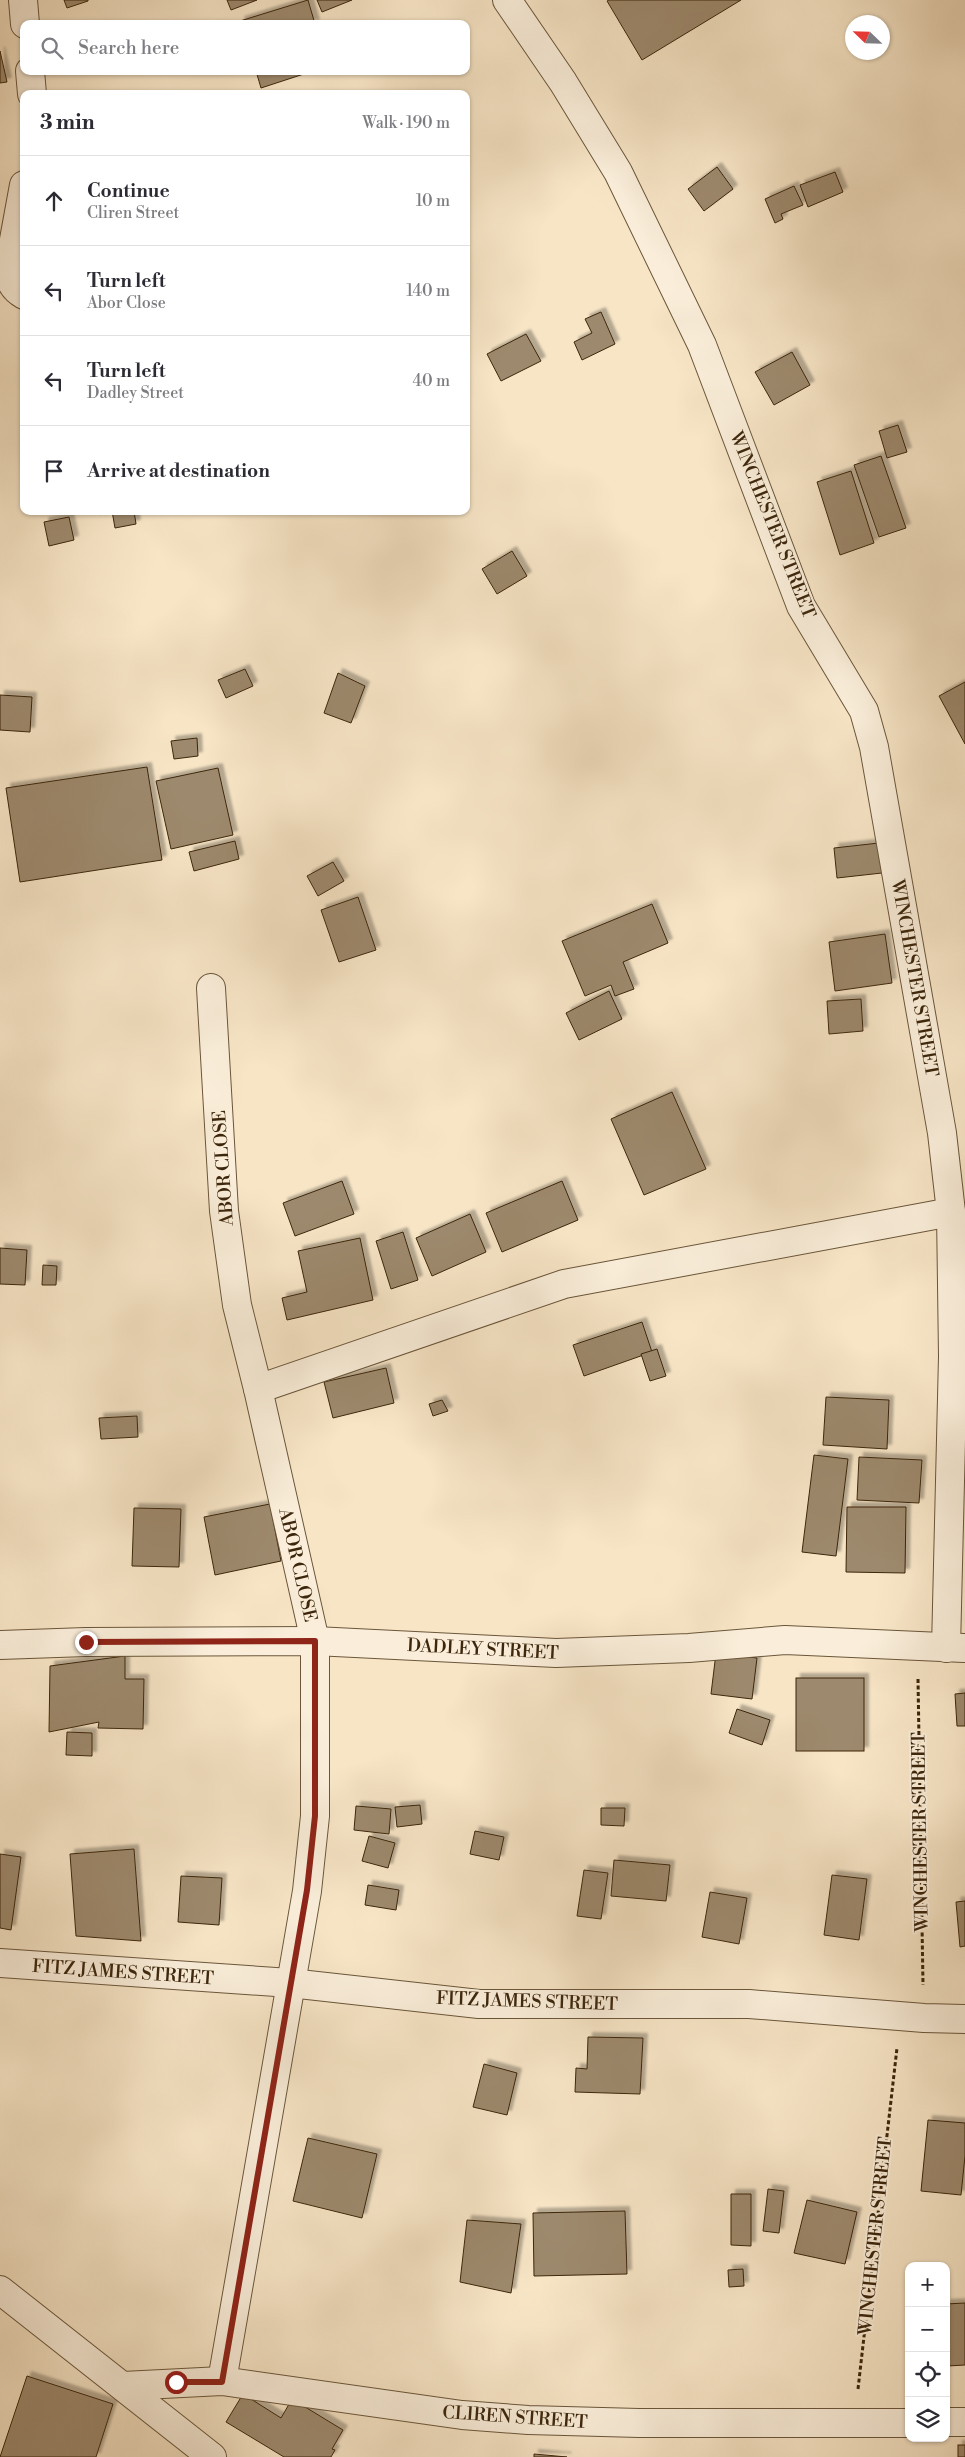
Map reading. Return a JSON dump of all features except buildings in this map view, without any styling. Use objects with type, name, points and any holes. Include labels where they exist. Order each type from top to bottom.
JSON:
[{"type":"street","points":[[23,0],[25,20]]},
{"type":"street","name":"WINCHESTER STREET","points":[[513,10],[563,82],[618,172],[702,345],[801,606],[864,711],[874,747],[942,1133],[951,1212],[956,1648]]},
{"type":"street","points":[[30,75],[32,90]]},
{"type":"street","points":[[20,207],[9,266],[9,279],[16,291],[20,293]]},
{"type":"street","name":"ABOR CLOSE","points":[[211,988],[224,1212],[237,1305],[315,1641],[315,1816],[307,1890],[222,2382]]},
{"type":"street","points":[[258,1389],[564,1284],[951,1212]]},
{"type":"street","name":"DADLEY STREET","points":[[0,1645],[86,1642],[315,1641],[556,1653],[689,1648],[785,1640],[956,1648]]},
{"type":"street","name":"FITZ JAMES STREET","points":[[0,1963],[290,1984],[479,2004],[750,2004],[912,2017],[965,2019]]},
{"type":"street","points":[[0,2290],[212,2457]]},
{"type":"street","name":"CLIREN STREET","points":[[124,2386],[222,2382],[462,2416],[639,2423],[905,2423]]},
{"type":"street","points":[[950,2422],[965,2422]]},
{"type":"path","name":"WINCHESTER STREET","points":[[854,2424],[912,2017],[917,1646]]},
{"type":"route","points":[[86,1642],[315,1641],[315,1816],[307,1890],[222,2382],[176,2382]]}]
